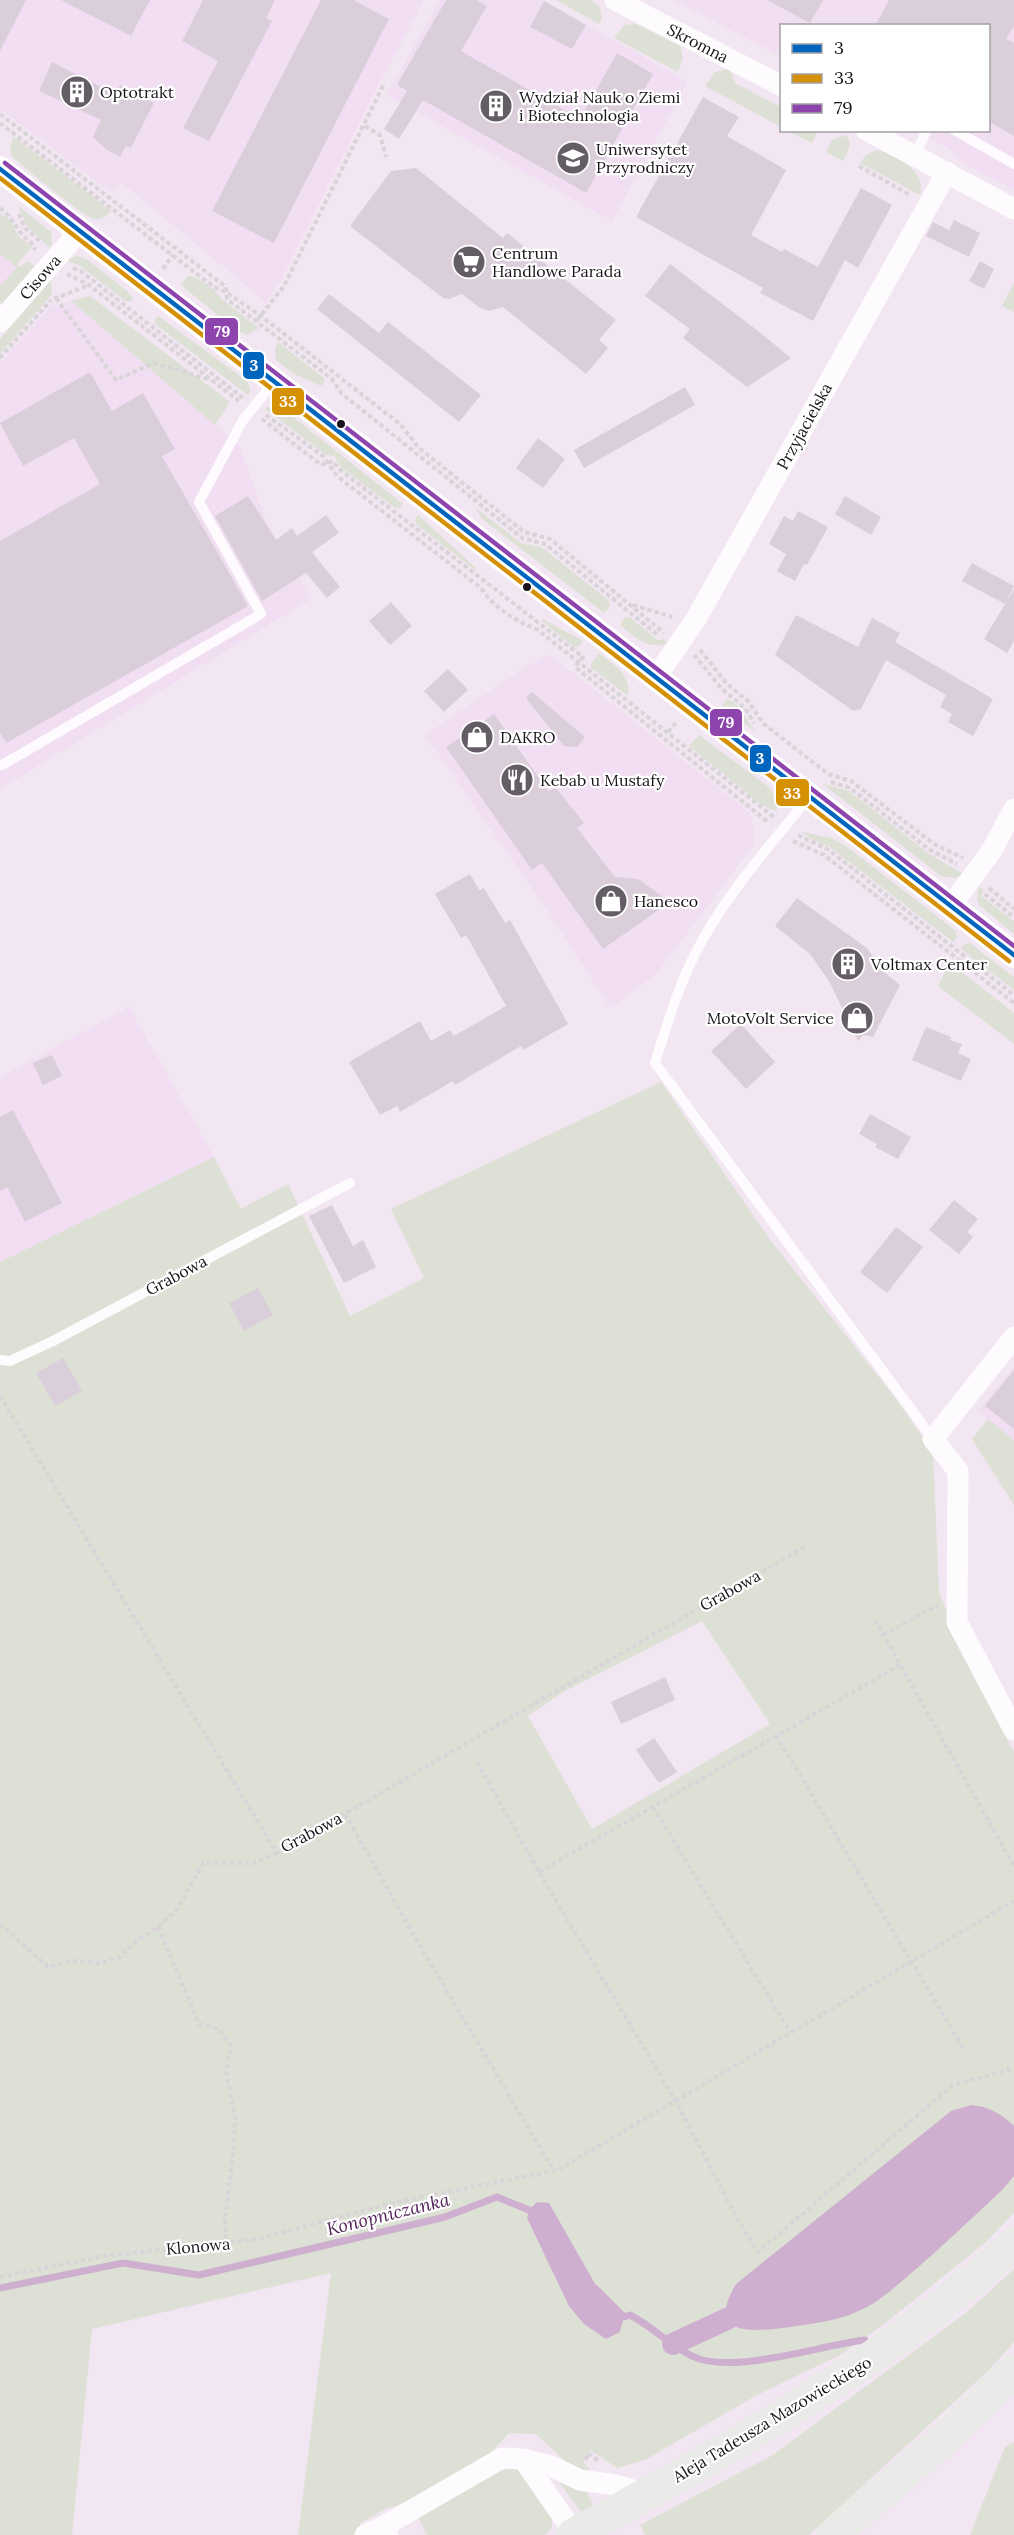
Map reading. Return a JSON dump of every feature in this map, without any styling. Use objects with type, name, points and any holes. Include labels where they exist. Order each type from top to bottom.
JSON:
[{"type":"main road","name":"Aleja Tadeusza Mazowieckiego","points":[[575,2535],[788,2413],[886,2348],[975,2278],[1014,2242]]},
{"type":"main road","points":[[833,2535],[974,2412],[1014,2370]]},
{"type":"street","name":"Skromna","points":[[615,0],[780,85]]},
{"type":"street","points":[[870,132],[1014,209]]},
{"type":"street","points":[[0,169],[656,677],[817,788],[951,906],[1014,955]]},
{"type":"street","name":"Przyjacielska","points":[[656,677],[947,172]]},
{"type":"street","name":"Cisowa","points":[[0,322],[80,231]]},
{"type":"street","points":[[951,906],[992,850],[1014,809]]},
{"type":"street","points":[[1014,1337],[933,1439],[958,1471],[957,1622],[1014,1730]]},
{"type":"street","points":[[365,2535],[386,2530],[502,2458],[523,2459],[551,2466],[591,2483],[616,2485],[647,2494]]},
{"type":"street","points":[[523,2459],[575,2535]]},
{"type":"lane","points":[[915,155],[926,132]]},
{"type":"lane","points":[[958,132],[1014,164]]},
{"type":"lane","points":[[2,765],[261,614],[199,502],[252,408],[274,381]]},
{"type":"lane","points":[[817,788],[731,894],[696,951],[676,996],[655,1063],[933,1439]]},
{"type":"lane","name":"Grabowa","points":[[0,1360],[10,1360],[52,1341],[350,1183]]},
{"type":"path","points":[[257,320],[284,285],[384,84]]},
{"type":"path","points":[[0,114],[226,286],[227,299],[332,379],[341,393],[522,538],[545,544],[658,636],[682,633]]},
{"type":"path","points":[[0,123],[214,287],[226,292],[261,316],[400,424],[419,448],[524,532],[550,538],[630,604],[682,633],[697,646],[727,684],[748,701],[764,724],[828,774],[851,781],[934,844],[968,860]]},
{"type":"path","points":[[364,126],[380,135],[386,157]]},
{"type":"path","points":[[0,208],[14,218],[20,233],[35,247],[35,253]]},
{"type":"path","points":[[162,270],[173,255]]},
{"type":"path","points":[[64,264],[81,271],[321,465],[333,460],[339,469],[583,657],[575,668],[773,826]]},
{"type":"path","points":[[61,273],[79,278],[212,380],[323,456],[337,476],[481,588],[489,600],[514,619],[538,630],[776,818]]},
{"type":"path","points":[[89,285],[55,297],[116,380],[154,363],[212,380]]},
{"type":"path","points":[[403,519],[407,514]]},
{"type":"path","points":[[630,604],[681,620],[682,633],[697,657],[722,689],[745,708],[758,729]]},
{"type":"path","points":[[817,788],[850,788],[930,850],[964,868]]},
{"type":"path","points":[[796,834],[829,850],[1014,995]]},
{"type":"path","points":[[790,839],[824,855],[1014,1003]]},
{"type":"path","points":[[1014,909],[988,888],[985,895],[1014,917]]},
{"type":"path","name":"Grabowa","points":[[0,1396],[278,1853],[805,1547]]},
{"type":"path","points":[[883,1635],[957,1595]]},
{"type":"path","points":[[875,1620],[1014,1866]]},
{"type":"path","points":[[539,1872],[900,1665]]},
{"type":"path","points":[[776,1735],[963,2048]]},
{"type":"path","points":[[477,1762],[539,1872],[675,2100],[744,2231],[758,2252],[953,2085],[1014,2068]]},
{"type":"path","points":[[653,1807],[790,2032]]},
{"type":"path","points":[[345,1814],[539,2150],[554,2171]]},
{"type":"path","points":[[0,1924],[48,1967],[74,1961],[101,1963],[120,1956],[137,1940],[159,1927],[177,1909],[203,1863],[254,1863],[278,1853]]},
{"type":"path","name":"Klonowa","points":[[0,2277],[104,2256],[258,2239],[392,2203],[554,2171],[1014,1901]]},
{"type":"path","points":[[159,1927],[200,2024],[219,2029],[231,2046],[226,2071],[235,2117],[225,2219],[226,2243]]},
{"type":"shaded area","points":[[0,0],[424,0],[371,99],[281,280],[266,302],[120,181],[112,193],[0,109]]},
{"type":"shaded area","name":"Uniwersytet Przyrodniczy","points":[[440,0],[543,0],[688,82],[612,221],[387,95]]},
{"type":"shaded area","points":[[556,0],[591,0],[600,7],[602,19],[599,24]]},
{"type":"shaded area","points":[[673,0],[1014,0],[1014,190],[960,161],[952,150],[918,132],[990,132],[990,24],[780,24],[780,55]]},
{"type":"shaded area","points":[[636,24],[680,46],[683,58],[678,72],[614,38],[624,25]]},
{"type":"shaded area","points":[[727,69],[731,71],[735,83],[780,106],[780,126],[705,86],[715,72]]},
{"type":"shaded area","points":[[790,132],[817,132],[812,143]]},
{"type":"shaded area","points":[[846,135],[849,144],[843,161],[826,152],[832,140]]},
{"type":"shaded area","points":[[14,137],[111,211],[102,218],[95,219],[67,202],[12,157],[10,147]]},
{"type":"shaded area","points":[[877,150],[893,155],[909,165],[919,179],[920,195],[860,163],[866,155]]},
{"type":"shaded area","points":[[18,206],[51,232],[50,248],[28,227]]},
{"type":"shaded area","points":[[0,213],[11,221],[18,236],[32,247],[17,264],[20,267],[28,261],[34,266],[3,304],[0,303],[0,286],[17,267],[0,254]]},
{"type":"shaded area","points":[[0,254],[17,267],[0,286]]},
{"type":"shaded area","points":[[76,256],[88,260],[128,292],[133,298],[131,301],[125,301],[83,268],[67,260]]},
{"type":"shaded area","points":[[188,276],[207,284],[259,328],[247,335],[236,330],[181,285]]},
{"type":"shaded area","points":[[51,280],[52,294],[0,354],[0,339]]},
{"type":"shaded area","points":[[1014,283],[1014,312],[1002,306]]},
{"type":"shaded area","points":[[90,296],[230,402],[215,425],[71,301]]},
{"type":"shaded area","points":[[71,301],[239,445],[267,523],[311,599],[0,789],[0,364],[51,306]]},
{"type":"shaded area","points":[[158,316],[247,381],[250,389],[249,396],[155,324]]},
{"type":"shaded area","points":[[278,342],[324,378],[321,386],[292,373],[276,360],[275,349]]},
{"type":"shaded area","points":[[276,406],[282,408],[403,504],[400,508],[395,508],[342,468],[334,456],[326,455],[264,408]]},
{"type":"shaded area","points":[[476,508],[521,543],[542,547],[609,601],[610,606],[604,613],[481,518]]},
{"type":"shaded area","points":[[418,515],[476,568],[475,570],[416,524],[415,520]]},
{"type":"shaded area","points":[[625,617],[629,617],[658,640],[663,639],[668,643],[654,645],[642,642],[620,625]]},
{"type":"shaded area","points":[[543,619],[583,641],[579,646],[574,647],[542,621]]},
{"type":"shaded area","points":[[599,653],[624,676],[628,696],[591,668],[591,664]]},
{"type":"shaded area","points":[[549,654],[751,814],[755,843],[656,974],[610,1008],[551,915],[425,735]]},
{"type":"shaded area","points":[[728,699],[739,707],[755,732],[722,705]]},
{"type":"shaded area","points":[[699,735],[770,788],[775,798],[777,812],[762,805],[689,746]]},
{"type":"shaded area","points":[[823,784],[849,791],[928,853],[963,874],[955,878],[941,876]]},
{"type":"shaded area","points":[[802,832],[831,838],[846,846],[956,931],[957,937],[953,942],[830,847],[813,840]]},
{"type":"shaded area","points":[[979,886],[984,890],[981,896],[1014,921],[1014,934],[979,905],[977,898]]},
{"type":"shaded area","points":[[970,943],[1014,977],[1014,990],[961,949],[965,944]]},
{"type":"shaded area","points":[[950,963],[1014,1013],[1014,1044],[938,986]]},
{"type":"shaded area","points":[[129,1007],[214,1157],[0,1262],[0,1077]]},
{"type":"shaded area","points":[[661,1082],[771,1241],[893,1395],[933,1452],[939,1592],[972,1673],[1014,1752],[1014,2213],[985,2243],[884,2324],[840,2355],[757,2395],[645,2460],[617,2468],[590,2450],[583,2462],[589,2468],[588,2473],[570,2466],[536,2434],[509,2433],[482,2462],[415,2501],[387,2508],[361,2523],[354,2535],[298,2535],[331,2273],[92,2329],[72,2535],[0,2535],[0,1262],[214,1157],[241,1209],[288,1184],[350,1316],[424,1278],[391,1209]],"holes":[[[702,1621],[770,1724],[592,1829],[528,1716],[563,1692]]]},
{"type":"shaded area","points":[[1014,1367],[1014,1440],[978,1411]]},
{"type":"shaded area","points":[[988,1419],[1014,1440],[1014,1505],[972,1439]]},
{"type":"shaded area","points":[[971,2105],[994,2111],[1014,2126],[1014,2176],[933,2254],[882,2297],[848,2315],[819,2322],[762,2330],[749,2330],[730,2322],[726,2314],[728,2301],[736,2284],[951,2111]]},
{"type":"shaded area","points":[[537,2202],[549,2203],[602,2296],[624,2317],[620,2332],[606,2339],[584,2324],[569,2306],[527,2218],[529,2210]]},
{"type":"shaded area","points":[[1014,2269],[1014,2342],[989,2370],[809,2535],[645,2535],[640,2525],[771,2456],[966,2313]]},
{"type":"shaded area","points":[[1014,2442],[1014,2535],[970,2535],[1005,2447]]},
{"type":"shaded area","points":[[518,2467],[552,2517],[552,2528],[545,2535],[427,2535],[418,2517],[499,2471]]},
{"type":"shaded area","points":[[557,2479],[586,2489],[594,2508],[581,2512]]},
{"type":"building","points":[[0,0],[26,0],[0,51]]},
{"type":"building","points":[[61,0],[150,0],[131,36]]},
{"type":"building","points":[[203,0],[275,0],[266,18],[272,21],[209,141],[183,128],[218,61],[182,41]]},
{"type":"building","points":[[321,0],[353,0],[389,19],[274,243],[212,211]]},
{"type":"building","name":"Wydział Nauk o Ziemi i Biotechnologia","points":[[446,0],[477,0],[487,6],[461,51],[580,119],[617,53],[653,74],[586,193],[423,100],[399,139],[384,129],[407,91],[397,85]]},
{"type":"building","points":[[767,0],[823,0],[810,23]]},
{"type":"building","points":[[889,0],[1014,0],[1014,26],[1006,39],[1014,43],[1014,136],[990,122],[990,24],[876,24]]},
{"type":"building","points":[[544,1],[586,25],[572,49],[530,27]]},
{"type":"building","points":[[52,62],[115,94],[120,85],[154,103],[131,148],[126,146],[120,157],[107,150],[93,137],[101,120],[39,91]]},
{"type":"building","points":[[703,97],[739,117],[727,136],[786,170],[751,235],[782,252],[784,249],[818,267],[861,188],[892,205],[858,268],[845,260],[813,321],[760,293],[763,288],[636,217]]},
{"type":"building","name":"Centrum Handlowe Parada","points":[[416,168],[503,238],[507,233],[616,320],[599,340],[608,348],[586,374],[503,307],[489,311],[480,308],[462,294],[449,299],[443,298],[350,226],[391,171]]},
{"type":"building","points":[[954,220],[980,233],[969,257],[926,236],[933,222],[949,230]]},
{"type":"building","points":[[980,261],[994,269],[984,289],[969,281]]},
{"type":"building","points":[[670,264],[791,358],[747,387],[683,338],[690,329],[645,296]]},
{"type":"building","points":[[329,294],[379,333],[388,322],[481,395],[459,422],[317,309]]},
{"type":"building","points":[[90,372],[112,411],[143,393],[175,449],[162,456],[248,606],[6,743],[0,733],[0,541],[100,484],[74,438],[23,466],[0,423]]},
{"type":"building","points":[[685,387],[695,405],[584,468],[574,450]]},
{"type":"building","points":[[538,438],[565,459],[543,488],[516,468]]},
{"type":"building","points":[[248,496],[276,540],[292,528],[297,536],[326,515],[339,533],[312,552],[340,587],[327,598],[306,573],[262,601],[215,516]]},
{"type":"building","points":[[845,496],[881,517],[871,535],[835,514]]},
{"type":"building","points":[[798,511],[828,527],[807,565],[804,564],[795,581],[777,571],[786,554],[769,544],[784,516],[793,521]]},
{"type":"building","points":[[972,563],[1014,586],[1005,604],[962,581]]},
{"type":"building","points":[[1014,589],[1014,641],[1007,653],[984,639]]},
{"type":"building","points":[[391,602],[412,626],[390,645],[369,621]]},
{"type":"building","points":[[796,615],[858,647],[872,618],[900,633],[895,642],[993,699],[973,736],[948,722],[952,714],[940,707],[946,695],[886,660],[861,709],[853,711],[775,655]]},
{"type":"building","points":[[448,669],[468,690],[444,712],[424,691]]},
{"type":"building","points":[[532,692],[585,737],[577,747],[564,746],[526,698]]},
{"type":"building","points":[[494,714],[548,791],[556,788],[584,823],[577,828],[615,877],[638,879],[670,902],[603,949],[542,863],[532,870],[446,747]]},
{"type":"building","points":[[470,874],[479,890],[484,888],[505,923],[510,920],[568,1024],[523,1050],[521,1046],[455,1085],[453,1081],[400,1112],[397,1106],[380,1115],[349,1062],[420,1021],[431,1041],[450,1030],[454,1036],[506,1006],[466,935],[461,938],[435,894]]},
{"type":"building","name":"Voltmax Center","points":[[797,898],[867,948],[885,973],[900,985],[873,1037],[863,1035],[858,1041],[829,981],[810,954],[775,926]]},
{"type":"building","points":[[741,1024],[775,1062],[746,1089],[711,1051]]},
{"type":"building","points":[[926,1027],[962,1044],[958,1053],[971,1059],[961,1081],[912,1060]]},
{"type":"building","points":[[52,1055],[62,1076],[43,1085],[33,1063]]},
{"type":"building","points":[[13,1110],[62,1203],[25,1222],[7,1187],[0,1191],[0,1117]]},
{"type":"building","points":[[870,1114],[911,1137],[898,1159],[875,1147],[877,1144],[859,1134]]},
{"type":"building","points":[[954,1200],[978,1219],[967,1232],[973,1237],[959,1254],[929,1230]]},
{"type":"building","points":[[332,1205],[353,1246],[363,1240],[376,1267],[344,1283],[309,1216]]},
{"type":"building","points":[[896,1227],[923,1247],[887,1293],[860,1272]]},
{"type":"building","points":[[258,1288],[273,1315],[244,1331],[229,1303]]},
{"type":"building","points":[[63,1358],[82,1391],[55,1406],[36,1373]]},
{"type":"building","points":[[1014,1370],[1014,1429],[985,1406]]},
{"type":"building","points":[[665,1677],[675,1700],[621,1724],[611,1702]]},
{"type":"building","points":[[654,1738],[677,1772],[659,1783],[636,1750]]},
{"type":"waterway","name":"Konopniczanka","points":[[0,2288],[123,2263],[199,2275],[445,2217],[497,2197],[529,2210],[535,2216]]},
{"type":"waterway","name":"Konopniczanka","points":[[596,2289],[624,2317],[630,2315],[684,2352],[709,2361],[729,2363],[752,2361],[865,2340]]},
{"type":"waterway","points":[[673,2344],[729,2318]]},
{"type":"transit line","name":"79","points":[[5,163],[1014,946]]},
{"type":"transit line","name":"3","points":[[0,169],[1014,955]]},
{"type":"transit line","name":"33","points":[[0,178],[1009,961]]},
{"type":"place","name":"Optotrakt","points":[[77,92]]},
{"type":"place","name":"Wydział Nauk o Ziemi i Biotechnologia","points":[[496,106]]},
{"type":"place","name":"Uniwersytet Przyrodniczy","points":[[573,158]]},
{"type":"place","name":"Centrum Handlowe Parada","points":[[469,262]]},
{"type":"place","name":"DAKRO","points":[[477,737]]},
{"type":"place","name":"Kebab u Mustafy","points":[[517,780]]},
{"type":"place","name":"Hanesco","points":[[611,901]]},
{"type":"place","name":"Voltmax Center","points":[[848,964]]},
{"type":"place","name":"MotoVolt Service","points":[[857,1018]]}]
